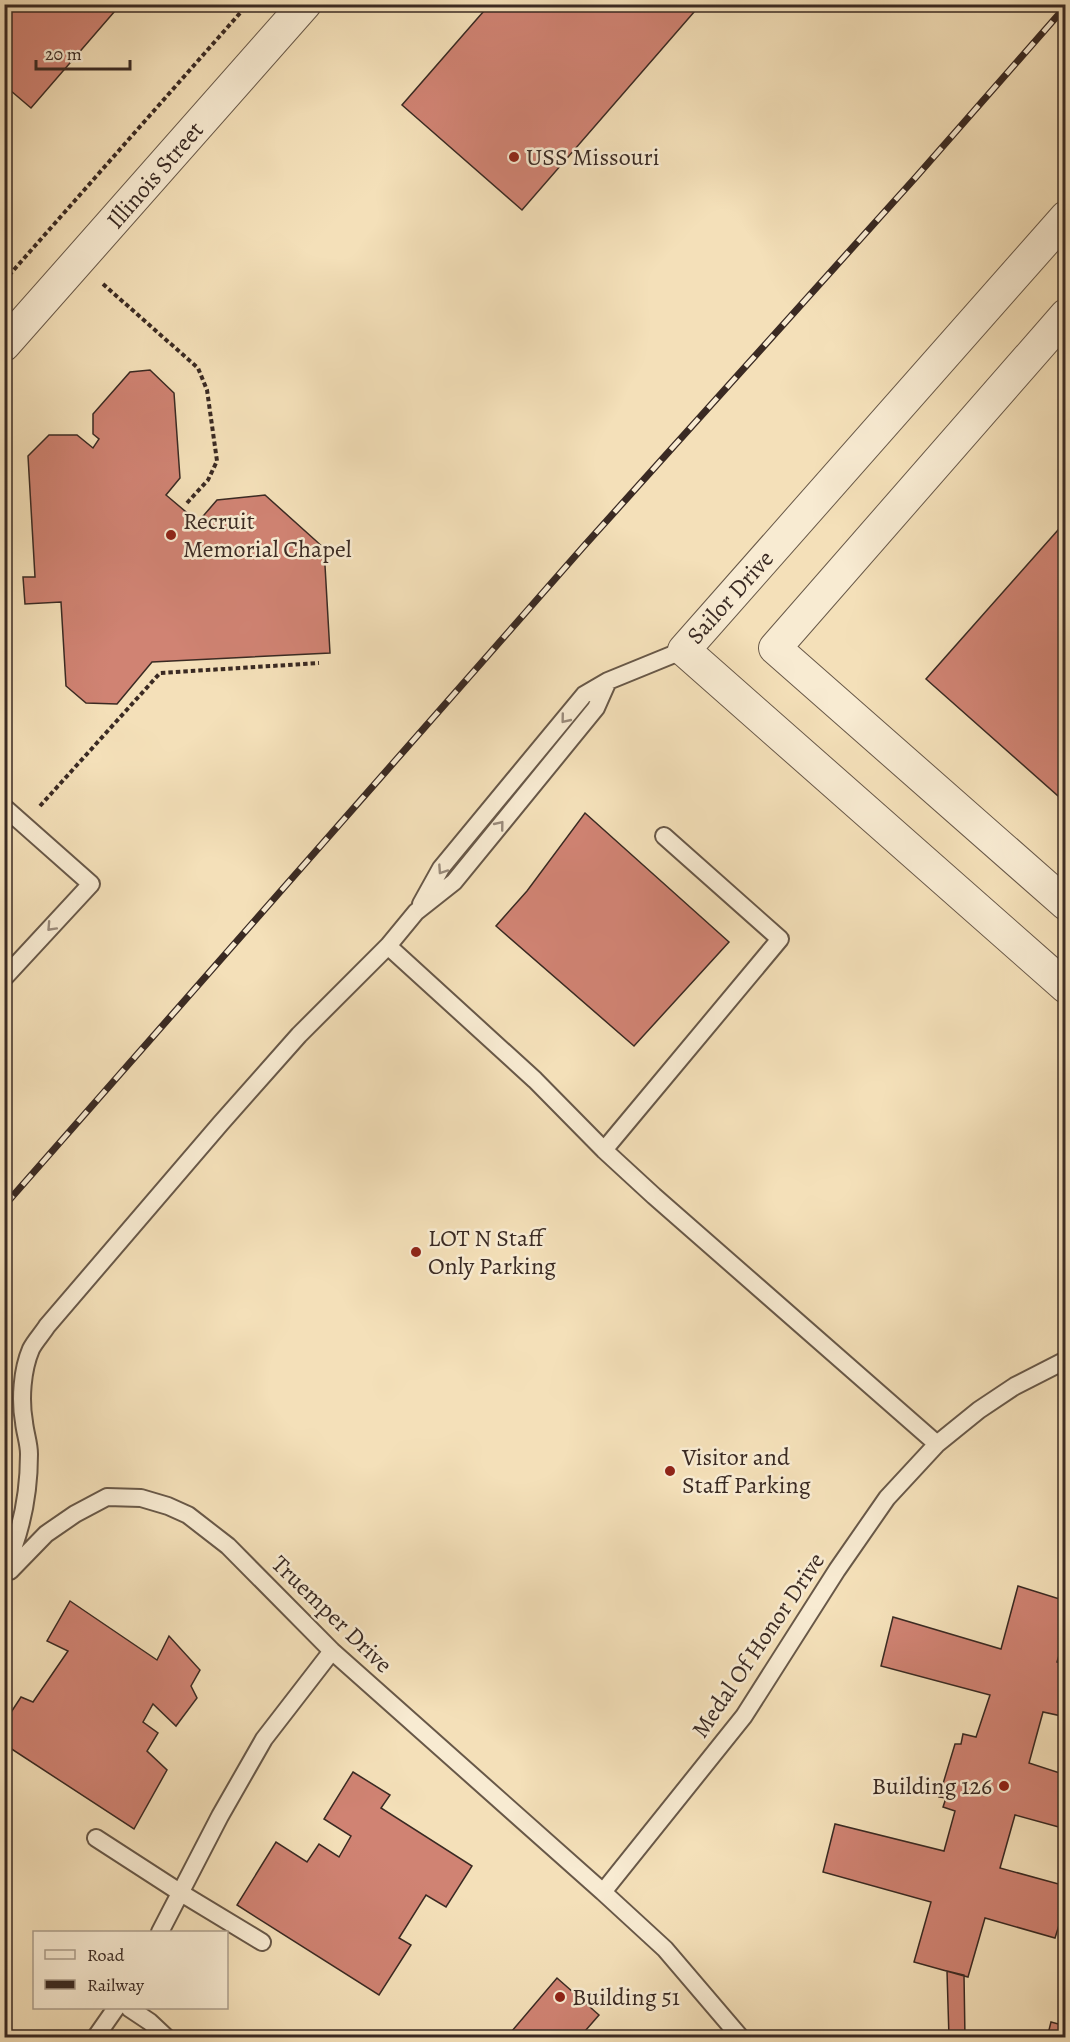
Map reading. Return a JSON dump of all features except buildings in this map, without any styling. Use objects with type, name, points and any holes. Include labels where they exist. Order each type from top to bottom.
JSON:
[{"type":"street","name":"Illinois Street","points":[[4,345],[305,4]]},
{"type":"street","name":"Sailor Drive","points":[[1063,980],[684,650],[1065,217]]},
{"type":"street","points":[[1065,315],[775,648],[1065,904]]},
{"type":"lane","points":[[4,1570],[15,1546],[26,1497],[29,1451],[23,1420],[24,1375],[31,1349],[47,1326],[299,1035],[388,946],[417,912],[454,882],[596,708],[608,681],[684,650]]},
{"type":"lane","points":[[4,807],[91,884],[4,978]]},
{"type":"lane","points":[[604,1150],[780,939],[664,836]]},
{"type":"lane","points":[[388,946],[536,1080],[604,1150],[937,1444]]},
{"type":"lane","name":"Medal Of Honor Drive","points":[[603,1892],[744,1716],[837,1570],[881,1507],[937,1444],[979,1410],[1015,1386],[1065,1360]]},
{"type":"lane","name":"Truemper Drive","points":[[4,1579],[14,1565],[46,1534],[75,1514],[107,1497],[141,1498],[188,1515],[228,1546],[332,1651],[603,1892]]},
{"type":"lane","points":[[161,1931],[220,1816],[264,1739],[332,1651]]},
{"type":"lane","points":[[96,1838],[262,1942]]},
{"type":"lane","points":[[603,1892],[665,1949],[741,2037]]},
{"type":"lane","points":[[96,2037],[115,2009]]},
{"type":"lane","points":[[132,2009],[167,2037]]},
{"type":"path","points":[[4,280],[248,4]]},
{"type":"path","points":[[4,270],[10,275]]},
{"type":"path","points":[[103,284],[198,368],[207,390],[217,461],[208,480],[187,503]]},
{"type":"path","points":[[24,825],[160,673],[319,663]]},
{"type":"railway","points":[[4,1206],[584,546],[916,177],[1066,6]]},
{"type":"place","name":"USS Missouri","points":[[514,157]]},
{"type":"place","name":"Recruit Memorial Chapel","points":[[171,535]]},
{"type":"place","name":"LOT N Staff Only Parking","points":[[416,1252]]},
{"type":"place","name":"Visitor and Staff Parking","points":[[670,1471]]},
{"type":"place","name":"Building 126","points":[[1004,1786]]},
{"type":"place","name":"Building 51","points":[[560,1997]]}]
